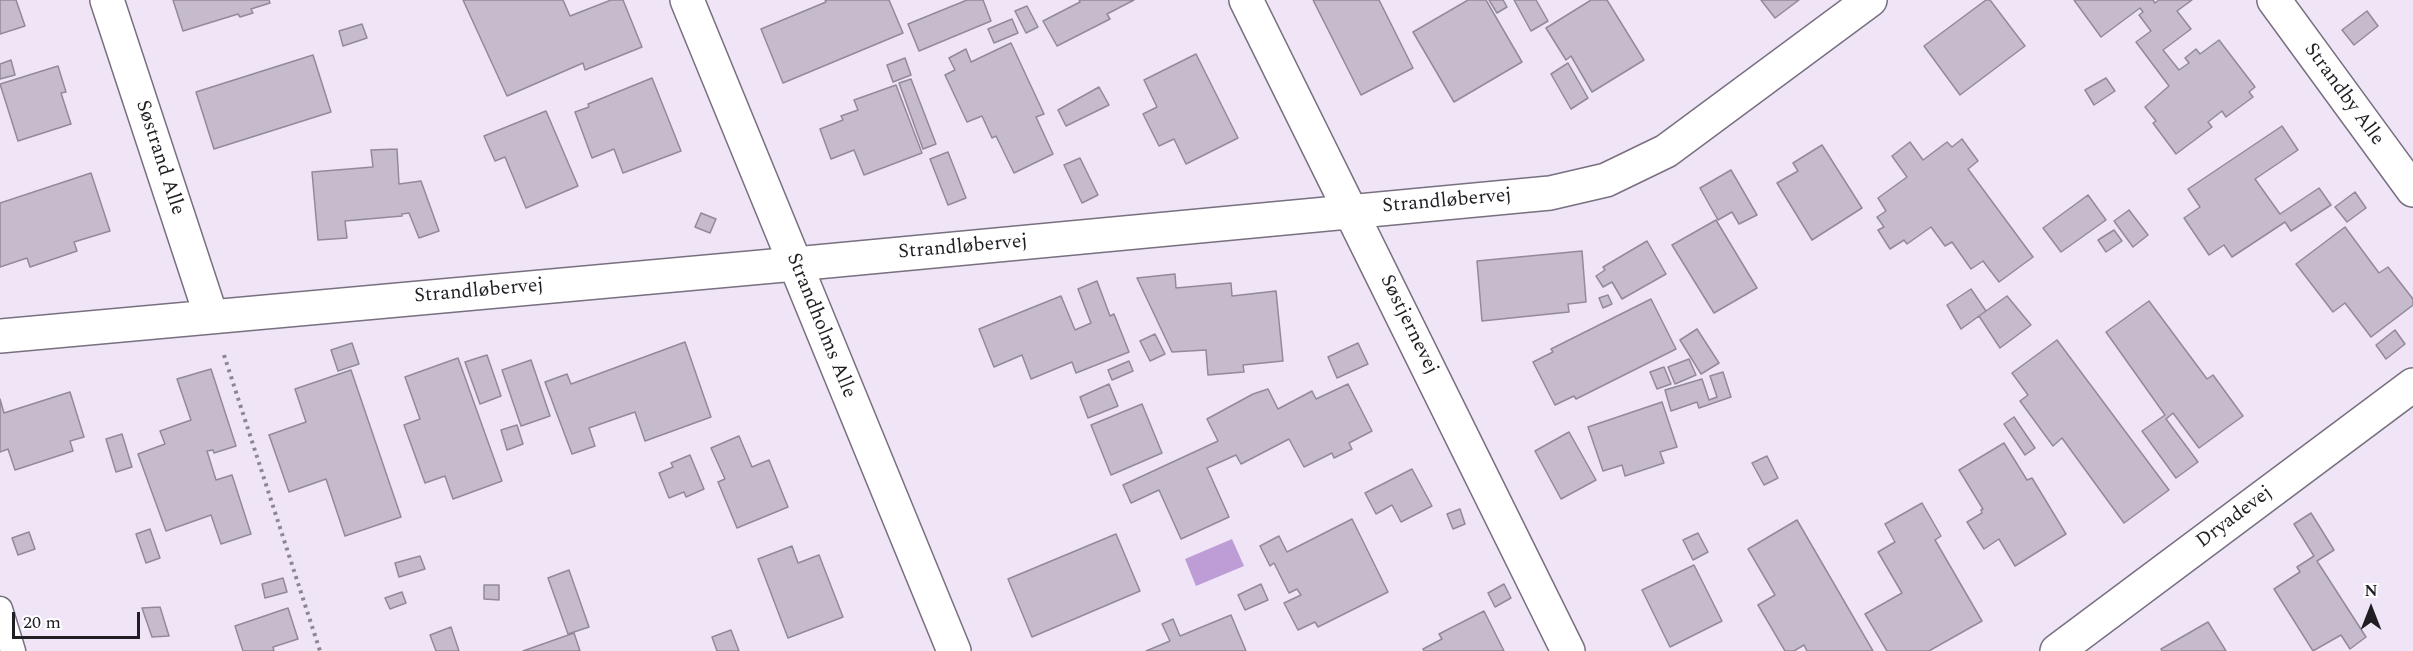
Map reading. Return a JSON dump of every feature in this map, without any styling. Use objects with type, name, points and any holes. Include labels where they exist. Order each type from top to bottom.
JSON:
[{"type":"street","name":"Søstrand Alle","points":[[107,0],[211,316]]},
{"type":"street","name":"Strandholms Alle","points":[[687,0],[954,651]]},
{"type":"street","name":"Søstjernevej","points":[[1246,0],[1568,651]]},
{"type":"street","name":"Strandløbervej","points":[[0,336],[1550,193],[1606,180],[1666,151],[1870,0]]},
{"type":"street","name":"Strandby Alle","points":[[2274,0],[2413,190]]},
{"type":"street","name":"Dryadevej","points":[[2057,651],[2413,385]]},
{"type":"lane","points":[[0,609],[13,651]]},
{"type":"path","points":[[211,316],[320,651]]},
{"type":"shaded area","points":[[1232,539],[1244,566],[1196,586],[1185,559]]},
{"type":"building","points":[[0,0],[16,0],[25,26],[0,34]]},
{"type":"building","points":[[173,0],[269,0],[270,3],[251,9],[253,13],[240,17],[238,14],[183,31]]},
{"type":"building","points":[[463,0],[563,0],[570,16],[611,0],[623,0],[642,47],[585,70],[583,63],[507,96]]},
{"type":"building","points":[[825,0],[889,0],[903,33],[783,83],[761,29],[826,2]]},
{"type":"building","points":[[967,0],[983,0],[991,21],[919,51],[908,24]]},
{"type":"building","points":[[1079,0],[1134,0],[1107,14],[1110,19],[1057,46],[1043,21],[1080,2]]},
{"type":"building","points":[[1313,0],[1379,0],[1413,68],[1361,95]]},
{"type":"building","points":[[1468,0],[1486,0],[1522,62],[1454,102],[1413,32]]},
{"type":"building","points":[[1489,0],[1503,0],[1507,7],[1497,13]]},
{"type":"building","points":[[1514,0],[1536,0],[1548,21],[1531,31]]},
{"type":"building","points":[[1591,0],[1607,0],[1644,60],[1592,92],[1571,56],[1566,60],[1546,28]]},
{"type":"building","points":[[1761,0],[1799,0],[1775,18]]},
{"type":"building","points":[[1986,0],[1990,0],[2025,46],[1960,95],[1924,46]]},
{"type":"building","points":[[2074,0],[2153,0],[2155,3],[2159,0],[2192,0],[2177,11],[2191,29],[2163,50],[2179,70],[2189,63],[2185,58],[2196,49],[2200,54],[2219,40],[2255,87],[2249,92],[2253,97],[2226,117],[2222,111],[2208,122],[2212,127],[2176,154],[2153,123],[2156,121],[2145,107],[2169,86],[2136,42],[2151,31],[2139,15],[2143,12],[2140,8],[2101,37]]},
{"type":"building","points":[[1027,6],[1038,27],[1026,33],[1015,11]]},
{"type":"building","points":[[2367,11],[2378,26],[2354,45],[2342,30]]},
{"type":"building","points":[[1012,19],[1018,33],[994,43],[988,29]]},
{"type":"building","points":[[362,24],[367,38],[343,46],[339,31]]},
{"type":"building","points":[[1011,43],[1044,114],[1036,117],[1053,154],[1014,173],[996,136],[992,138],[982,116],[967,122],[945,75],[955,70],[949,58],[966,49],[971,62]]},
{"type":"building","points":[[1196,54],[1238,138],[1186,164],[1174,139],[1159,146],[1143,114],[1157,107],[1144,80]]},
{"type":"building","points":[[313,55],[331,112],[214,149],[196,92]]},
{"type":"building","points":[[905,58],[911,75],[893,82],[887,65]]},
{"type":"building","points":[[11,60],[15,75],[0,79],[0,64]]},
{"type":"building","points":[[1568,63],[1588,98],[1571,109],[1551,74]]},
{"type":"building","points":[[58,66],[66,92],[61,93],[71,124],[18,141],[0,84]]},
{"type":"building","points":[[652,78],[681,151],[623,173],[614,149],[592,158],[575,112],[589,107],[588,104]]},
{"type":"building","points":[[2106,78],[2115,91],[2094,105],[2085,90]]},
{"type":"building","points":[[911,79],[936,144],[923,149],[899,83]]},
{"type":"building","points":[[896,85],[922,153],[864,175],[854,150],[831,159],[820,129],[843,120],[841,116],[858,110],[854,100]]},
{"type":"building","points":[[1099,87],[1109,105],[1066,126],[1058,110]]},
{"type":"building","points":[[546,111],[578,186],[526,208],[505,157],[495,161],[484,136]]},
{"type":"building","points":[[2282,126],[2298,150],[2255,179],[2280,214],[2319,188],[2331,205],[2291,231],[2285,222],[2232,257],[2224,245],[2209,255],[2184,218],[2200,207],[2188,189]]},
{"type":"building","points":[[1962,139],[1978,161],[1968,169],[2033,257],[1999,282],[1983,261],[1971,269],[1952,242],[1945,246],[1931,227],[1907,244],[1904,240],[1890,249],[1878,230],[1884,227],[1877,217],[1886,211],[1878,198],[1907,177],[1892,156],[1910,142],[1923,160],[1947,142],[1952,147]]},
{"type":"building","points":[[1822,145],[1862,208],[1812,240],[1777,183],[1798,171],[1793,163]]},
{"type":"building","points":[[397,149],[399,184],[421,181],[439,231],[419,238],[409,213],[402,214],[402,216],[345,221],[347,238],[318,240],[312,172],[373,167],[371,150]]},
{"type":"building","points":[[948,152],[966,198],[948,205],[930,159]]},
{"type":"building","points":[[1080,158],[1098,195],[1082,203],[1064,165]]},
{"type":"building","points":[[1731,170],[1757,215],[1739,224],[1732,212],[1718,220],[1700,188]]},
{"type":"building","points":[[91,173],[110,231],[74,242],[77,251],[30,267],[27,258],[0,267],[0,203]]},
{"type":"building","points":[[2355,192],[2366,208],[2347,222],[2335,207]]},
{"type":"building","points":[[2088,195],[2106,220],[2061,252],[2043,228]]},
{"type":"building","points":[[2129,210],[2148,235],[2133,247],[2114,221]]},
{"type":"building","points":[[701,213],[716,219],[710,233],[695,227]]},
{"type":"building","points":[[1716,220],[1757,288],[1714,313],[1672,245]]},
{"type":"building","points":[[2345,227],[2379,273],[2388,267],[2413,299],[2413,305],[2371,337],[2345,303],[2333,312],[2296,264]]},
{"type":"building","points":[[2114,230],[2122,241],[2106,252],[2098,240]]},
{"type":"building","points":[[1647,241],[1666,274],[1622,299],[1612,282],[1603,287],[1596,276],[1605,270],[1603,267]]},
{"type":"building","points":[[1582,251],[1586,302],[1568,304],[1569,312],[1482,321],[1477,261]]},
{"type":"building","points":[[1175,274],[1176,288],[1231,283],[1232,296],[1276,291],[1283,361],[1243,365],[1244,372],[1208,375],[1206,350],[1172,352],[1137,278]]},
{"type":"building","points":[[1097,281],[1110,316],[1114,314],[1129,352],[1076,373],[1072,362],[1031,379],[1022,355],[994,367],[979,329],[1061,296],[1075,330],[1091,323],[1078,289]]},
{"type":"building","points":[[1971,289],[1986,311],[1961,329],[1947,305]]},
{"type":"building","points":[[1608,295],[1612,304],[1603,308],[1599,298]]},
{"type":"building","points":[[2007,296],[2031,325],[2000,348],[1979,316]]},
{"type":"building","points":[[1651,299],[1676,349],[1576,399],[1574,396],[1555,405],[1533,362],[1553,352],[1551,349]]},
{"type":"building","points":[[2149,301],[2207,379],[2213,375],[2243,416],[2199,448],[2173,413],[2166,419],[2198,462],[2176,478],[2142,431],[2165,415],[2106,332]]},
{"type":"building","points":[[1697,329],[1719,363],[1701,374],[1680,340]]},
{"type":"building","points":[[2395,330],[2405,344],[2386,359],[2376,345]]},
{"type":"building","points":[[1155,334],[1165,354],[1150,361],[1140,341]]},
{"type":"building","points":[[2057,340],[2169,490],[2124,523],[2062,438],[2053,446],[2020,401],[2028,395],[2012,373]]},
{"type":"building","points":[[685,342],[711,417],[645,441],[635,412],[589,428],[595,446],[572,454],[545,382],[567,374],[571,384]]},
{"type":"building","points":[[352,343],[359,364],[338,371],[331,350]]},
{"type":"building","points":[[1358,343],[1368,364],[1337,378],[1328,357]]},
{"type":"building","points":[[487,355],[501,396],[480,404],[465,362]]},
{"type":"building","points":[[458,358],[502,481],[453,499],[445,476],[425,483],[404,425],[420,419],[405,377]]},
{"type":"building","points":[[1689,359],[1696,375],[1675,384],[1668,367]]},
{"type":"building","points":[[531,360],[550,416],[521,426],[502,370]]},
{"type":"building","points":[[1129,361],[1133,371],[1112,380],[1108,370]]},
{"type":"building","points":[[1664,367],[1671,384],[1657,389],[1650,372]]},
{"type":"building","points":[[211,369],[236,446],[214,453],[213,450],[207,451],[216,480],[232,475],[251,534],[221,544],[211,515],[166,531],[138,454],[165,444],[160,431],[191,420],[177,379]]},
{"type":"building","points":[[351,370],[401,517],[345,536],[326,479],[289,492],[269,435],[306,422],[295,389]]},
{"type":"building","points":[[1723,372],[1731,397],[1699,408],[1697,402],[1671,411],[1665,390],[1702,379],[1709,400],[1717,397],[1710,376]]},
{"type":"building","points":[[1109,384],[1118,406],[1088,418],[1080,397]]},
{"type":"building","points":[[1348,384],[1372,431],[1349,443],[1352,449],[1334,458],[1332,453],[1304,467],[1289,439],[1241,464],[1236,455],[1207,468],[1229,517],[1181,539],[1159,490],[1131,503],[1123,485],[1218,441],[1207,419],[1253,394],[1268,389],[1278,409],[1312,391],[1316,399]]},
{"type":"building","points":[[70,392],[84,437],[70,441],[73,451],[15,470],[8,449],[0,452],[0,399],[4,413]]},
{"type":"building","points":[[1662,402],[1677,447],[1660,452],[1664,463],[1625,476],[1622,465],[1603,471],[1588,427]]},
{"type":"building","points":[[1142,404],[1162,453],[1111,475],[1091,425]]},
{"type":"building","points":[[2014,417],[2035,448],[2025,455],[2004,424]]},
{"type":"building","points":[[517,425],[523,444],[507,450],[501,430]]},
{"type":"building","points":[[1569,432],[1596,480],[1561,499],[1535,451]]},
{"type":"building","points":[[122,434],[132,467],[116,472],[106,439]]},
{"type":"building","points":[[739,436],[752,467],[769,460],[788,507],[737,528],[718,482],[725,479],[711,448]]},
{"type":"building","points":[[2004,443],[2027,480],[2032,478],[2066,534],[2015,566],[1999,539],[1984,549],[1967,522],[1982,513],[1983,509],[1959,470]]},
{"type":"building","points":[[690,455],[704,489],[686,497],[684,492],[669,498],[659,473],[673,467],[671,463]]},
{"type":"building","points":[[1767,456],[1778,478],[1764,485],[1752,463]]},
{"type":"building","points":[[1412,469],[1432,506],[1401,522],[1392,505],[1376,514],[1365,493]]},
{"type":"building","points":[[1922,503],[1941,536],[1935,540],[1982,621],[1929,651],[1887,651],[1865,614],[1902,593],[1878,552],[1895,542],[1885,524]]},
{"type":"building","points":[[1460,509],[1465,524],[1453,529],[1447,514]]},
{"type":"building","points":[[2311,513],[2334,550],[2317,561],[2366,637],[2350,649],[2341,635],[2313,651],[2274,589],[2300,572],[2297,567],[2314,556],[2294,524]]},
{"type":"building","points":[[1352,519],[1388,592],[1318,627],[1315,622],[1298,630],[1284,603],[1301,595],[1297,589],[1289,593],[1274,563],[1270,566],[1260,546],[1279,536],[1287,552]]},
{"type":"building","points":[[1797,520],[1873,651],[1807,651],[1804,645],[1794,651],[1785,651],[1758,605],[1775,595],[1748,549]]},
{"type":"building","points":[[150,529],[160,558],[146,563],[136,534]]},
{"type":"building","points":[[29,532],[35,549],[18,555],[12,538]]},
{"type":"building","points":[[1698,533],[1708,552],[1693,560],[1683,540]]},
{"type":"building","points":[[1116,534],[1140,591],[1032,637],[1008,579]]},
{"type":"building","points":[[792,546],[798,563],[819,555],[843,617],[788,638],[758,559]]},
{"type":"building","points":[[420,556],[425,569],[399,577],[395,563]]},
{"type":"building","points":[[1694,565],[1722,621],[1670,647],[1642,590]]},
{"type":"building","points":[[569,570],[589,627],[568,634],[548,578]]},
{"type":"building","points":[[283,578],[287,592],[265,598],[262,584]]},
{"type":"building","points":[[1261,584],[1268,600],[1245,610],[1238,595]]},
{"type":"building","points":[[1504,584],[1511,598],[1495,607],[1488,593]]},
{"type":"building","points":[[484,585],[499,585],[499,600],[484,599]]},
{"type":"building","points":[[402,592],[406,603],[390,609],[385,598]]},
{"type":"building","points":[[160,607],[169,636],[152,637],[142,608]]},
{"type":"building","points":[[288,608],[298,639],[273,647],[274,651],[243,651],[235,626]]},
{"type":"building","points":[[1484,611],[1504,651],[1424,651],[1423,649],[1442,639],[1439,634]]},
{"type":"building","points":[[1231,615],[1246,651],[1146,651],[1170,641],[1162,624],[1173,619],[1180,636]]},
{"type":"building","points":[[2208,622],[2226,651],[2162,651],[2161,649]]},
{"type":"building","points":[[451,627],[459,651],[436,651],[430,635]]},
{"type":"building","points":[[731,630],[739,651],[717,651],[712,637]]},
{"type":"building","points":[[574,633],[580,651],[523,651]]}]
